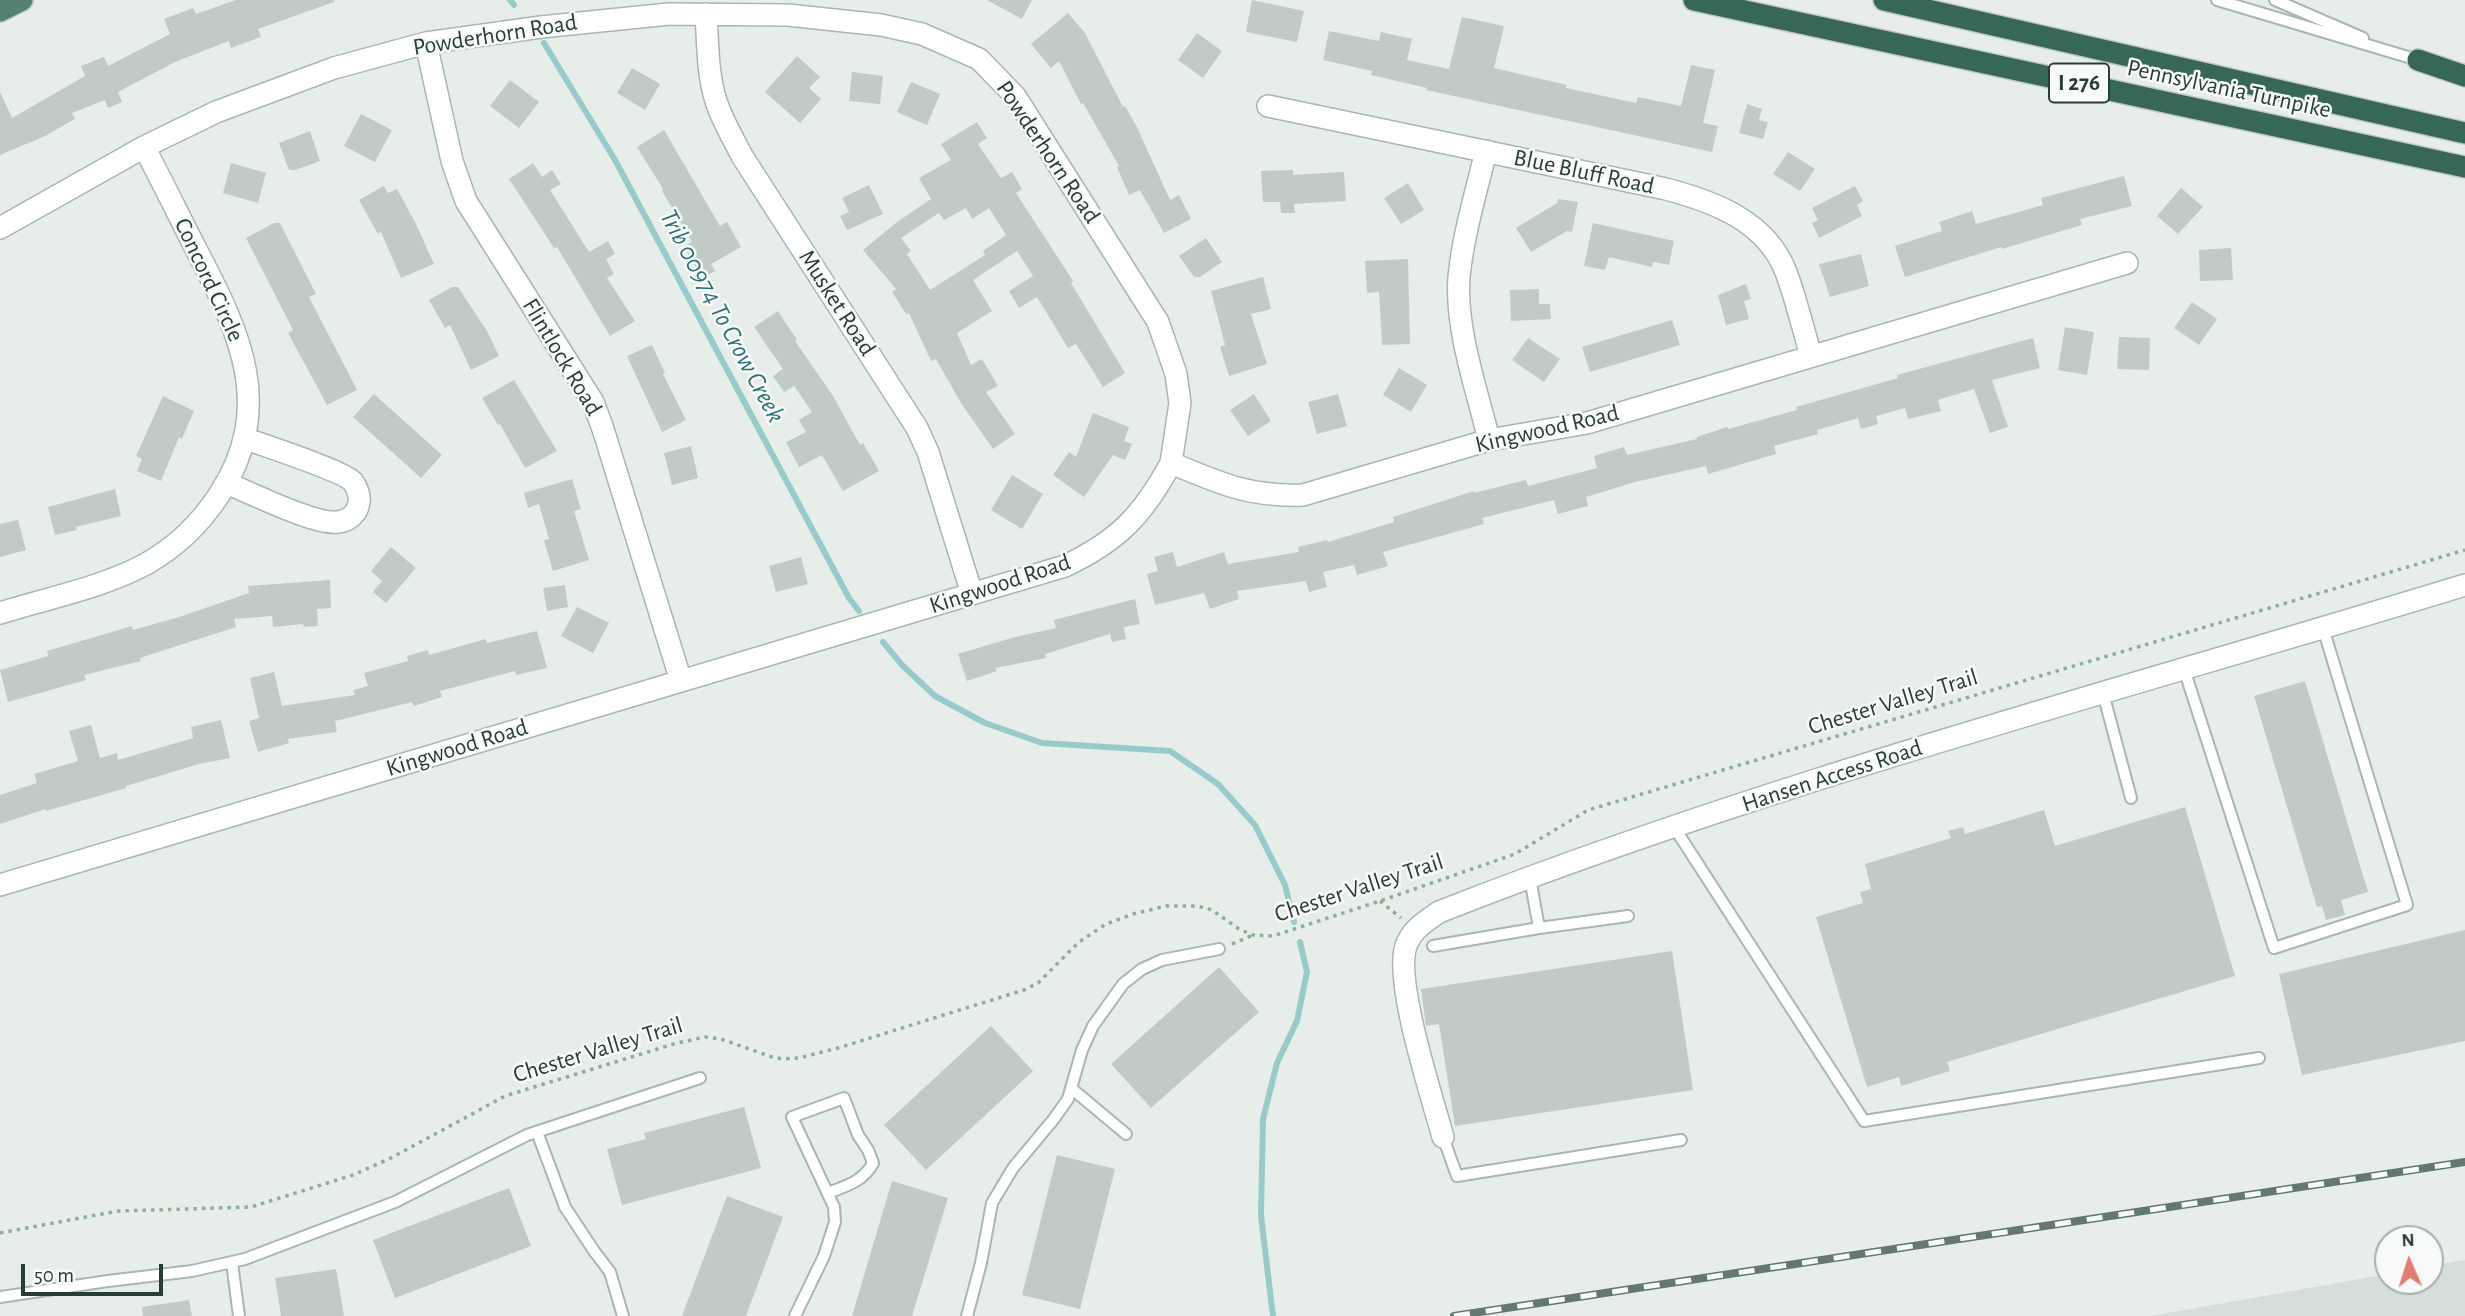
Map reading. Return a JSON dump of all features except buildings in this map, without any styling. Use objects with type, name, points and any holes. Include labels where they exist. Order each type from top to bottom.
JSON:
[{"type":"highway","points":[[0,11],[22,0]]},
{"type":"highway","name":"Pennsylvania Turnpike","points":[[1694,0],[2465,167]]},
{"type":"highway","name":"Pennsylvania Turnpike","points":[[1884,0],[2465,133]]},
{"type":"highway","points":[[2417,61],[2465,76]]},
{"type":"street","name":"Powderhorn Road","points":[[0,228],[144,147],[251,97],[334,68],[426,43],[614,18],[706,13],[788,15],[881,25],[922,34],[979,59],[1015,96],[1158,322],[1176,374],[1180,403],[1171,463]]},
{"type":"street","name":"Musket Road","points":[[706,13],[711,77],[716,101],[728,129],[742,156],[917,428],[928,452],[972,594]]},
{"type":"street","name":"Flintlock Road","points":[[426,43],[458,183],[477,222],[593,402],[681,681]]},
{"type":"street","name":"Blue Bluff Road","points":[[1268,106],[1666,189],[1700,198],[1731,211],[1756,229],[1785,270],[1811,356]]},
{"type":"street","name":"Concord Circle","points":[[0,613],[96,584],[145,564],[170,550],[209,510],[226,484],[244,438],[248,384],[237,334],[223,301],[144,147]]},
{"type":"street","points":[[1486,151],[1459,278],[1464,333],[1489,440]]},
{"type":"street","name":"Kingwood Road","points":[[0,885],[1065,566],[1092,553],[1115,537],[1154,494],[1171,463],[1247,492],[1276,496],[1303,495],[1489,440],[1587,423],[2127,263]]},
{"type":"street","points":[[226,484],[317,520],[336,522],[350,519],[359,507],[359,495],[352,481],[244,438]]},
{"type":"street","name":"Hansen Access Road","points":[[1415,929],[1439,912],[1530,878],[1874,761],[2465,585]]},
{"type":"street","points":[[1415,929],[1405,947],[1402,970],[1408,1006],[1443,1137]]},
{"type":"lane","points":[[2217,0],[2417,61]]},
{"type":"lane","points":[[2275,0],[2417,61]]},
{"type":"lane","points":[[2184,669],[2274,948],[2407,905],[2323,628]]},
{"type":"lane","points":[[2103,693],[2131,798]]},
{"type":"lane","points":[[1674,827],[1864,1121],[2259,1058]]},
{"type":"lane","points":[[1530,878],[1539,928]]},
{"type":"lane","points":[[1433,946],[1628,916]]},
{"type":"lane","points":[[967,1316],[981,1264],[992,1203],[1013,1168],[1068,1099],[1082,1050],[1093,1026],[1124,984],[1142,969],[1162,960],[1219,949]]},
{"type":"lane","points":[[0,1297],[192,1271],[232,1263],[395,1202],[499,1148],[537,1132],[700,1078]]},
{"type":"lane","points":[[1071,1087],[1126,1134]]},
{"type":"lane","points":[[795,1316],[824,1256],[835,1222],[834,1208],[828,1193],[792,1117],[844,1098],[858,1135],[873,1163],[868,1173],[854,1183],[828,1193]]},
{"type":"lane","points":[[537,1132],[565,1207],[610,1272],[623,1316]]},
{"type":"lane","points":[[1443,1137],[1457,1176],[1681,1140]]},
{"type":"lane","points":[[232,1263],[239,1316]]},
{"type":"path","name":"Chester Valley Trail","points":[[0,1233],[118,1211],[251,1207],[372,1167],[505,1096],[677,1043],[705,1037],[721,1039],[758,1054],[783,1059],[799,1058],[838,1048],[1038,983],[1079,942],[1106,924],[1166,906],[1182,904],[1212,910],[1239,929],[1253,935],[1273,936],[1515,854],[1588,810],[2465,550]]},
{"type":"path","points":[[1380,901],[1415,929]]},
{"type":"path","points":[[1219,949],[1253,935]]},
{"type":"shaded area","points":[[2465,1260],[2465,1316],[2151,1316],[2374,1276],[2374,1295],[2444,1295],[2444,1264]]},
{"type":"waterway","name":"Trib 00974 To Crow Creek","points":[[510,0],[514,5]]},
{"type":"waterway","name":"Trib 00974 To Crow Creek","points":[[544,43],[615,160],[849,598],[859,611]]},
{"type":"waterway","name":"Trib 00974 To Crow Creek","points":[[883,642],[902,665],[935,696],[985,723],[1042,743],[1170,751],[1218,784],[1255,825],[1285,885],[1294,922]]},
{"type":"waterway","name":"Trib 00974 To Crow Creek","points":[[1273,1316],[1261,1216],[1263,1119],[1277,1063],[1297,1021],[1307,972],[1300,942]]},
{"type":"railway","points":[[1454,1316],[2465,1162]]}]
